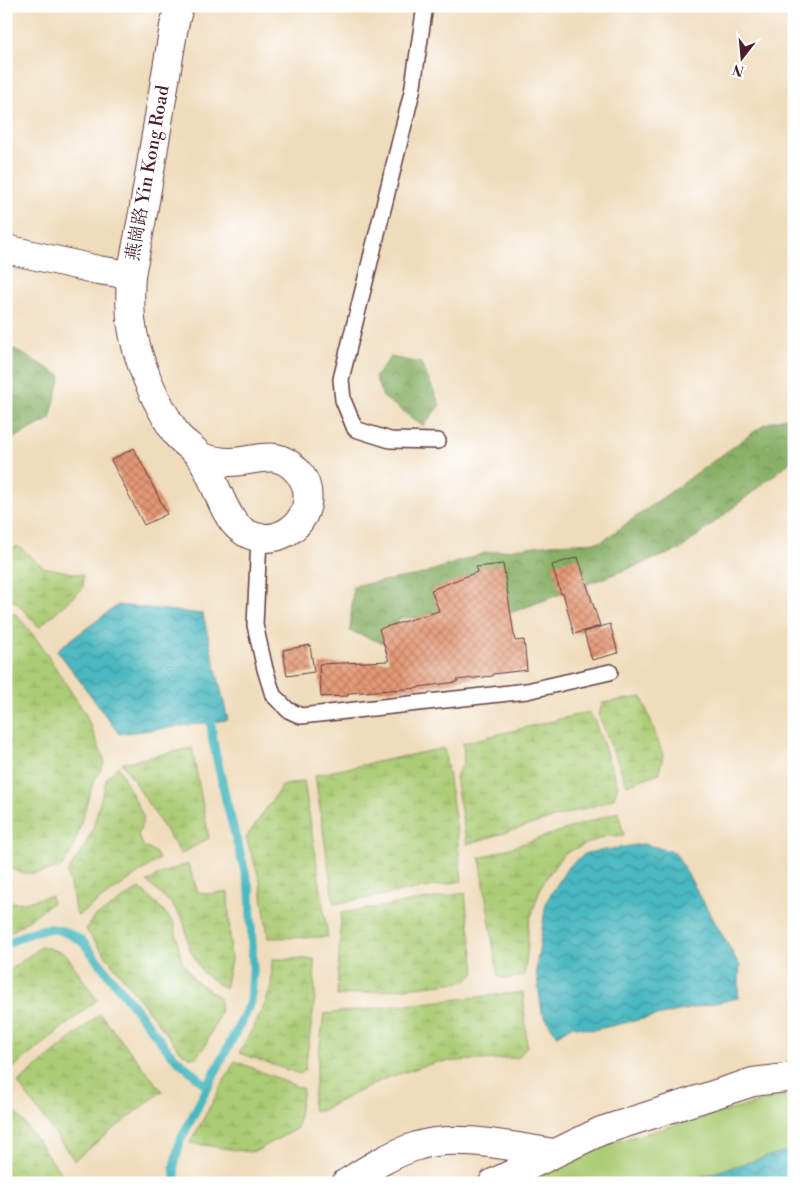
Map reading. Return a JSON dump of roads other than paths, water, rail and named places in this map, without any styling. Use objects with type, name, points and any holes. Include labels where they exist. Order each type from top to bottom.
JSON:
[{"type":"street","name":"燕崗路 Yin Kong Road","points":[[6,249],[98,270],[131,274],[179,6]]},
{"type":"street","points":[[131,274],[132,322],[140,356],[152,390],[179,437],[201,457],[232,521],[248,534],[259,538],[272,538],[284,535],[294,529],[302,520],[307,508],[308,496],[306,486],[302,476],[284,460],[272,456],[231,462],[215,461],[201,457]]},
{"type":"street","points":[[493,1183],[601,1131],[753,1082],[794,1077]]},
{"type":"street","points":[[346,1183],[378,1163],[417,1145],[443,1141],[483,1143],[553,1153]]},
{"type":"lane","points":[[425,6],[412,92],[341,379],[343,400],[355,428],[390,440],[438,441]]},
{"type":"lane","points":[[259,538],[255,625],[265,669],[273,695],[288,710],[301,716],[527,691],[610,672]]},
{"type":"water","points":[[118,605],[203,614],[228,720],[119,734],[57,650]]},
{"type":"water","points":[[643,844],[675,852],[740,966],[738,998],[593,1030],[572,1026],[557,1035],[542,1013],[536,970],[546,902],[568,867],[586,853]]},
{"type":"water","points":[[794,1151],[794,1183],[680,1183],[779,1153]]},
{"type":"waterway","points":[[176,1183],[174,1167],[180,1141],[251,1002],[253,970],[250,891],[227,804],[213,742],[211,723]]},
{"type":"waterway","points":[[6,944],[27,934],[44,929],[62,931],[83,942],[170,1053],[208,1087]]}]
